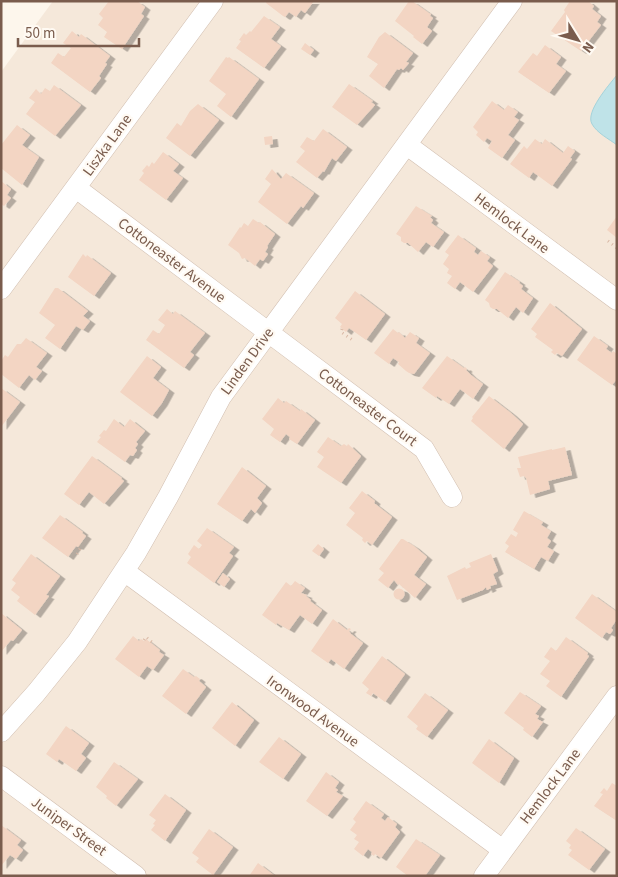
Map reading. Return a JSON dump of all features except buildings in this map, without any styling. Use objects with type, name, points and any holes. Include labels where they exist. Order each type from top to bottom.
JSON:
[{"type":"street","name":"Liszka Lane","points":[[1,288],[213,1]]},
{"type":"street","name":"Linden Drive","points":[[1,732],[36,693],[76,642],[124,571],[168,497],[221,397],[512,1]]},
{"type":"street","name":"Hemlock Lane","points":[[407,145],[617,300]]},
{"type":"street","name":"Cottoneaster Avenue","points":[[76,188],[268,332]]},
{"type":"street","name":"Cottoneaster Court","points":[[268,332],[424,449],[452,497]]},
{"type":"street","name":"Ironwood Avenue","points":[[124,571],[502,850]]},
{"type":"street","name":"Hemlock Lane","points":[[484,876],[617,696]]},
{"type":"street","name":"Juniper Street","points":[[1,776],[136,876]]},
{"type":"path","points":[[608,241],[617,248]]},
{"type":"path","points":[[342,329],[341,332],[354,341]]},
{"type":"path","points":[[76,554],[81,547],[79,546]]},
{"type":"path","points":[[144,640],[146,638],[153,642]]},
{"type":"shaded area","points":[[53,1],[617,1],[617,876],[1,876],[1,72]]},
{"type":"water","points":[[617,75],[617,145],[597,130],[592,124],[591,119],[599,99]]}]
